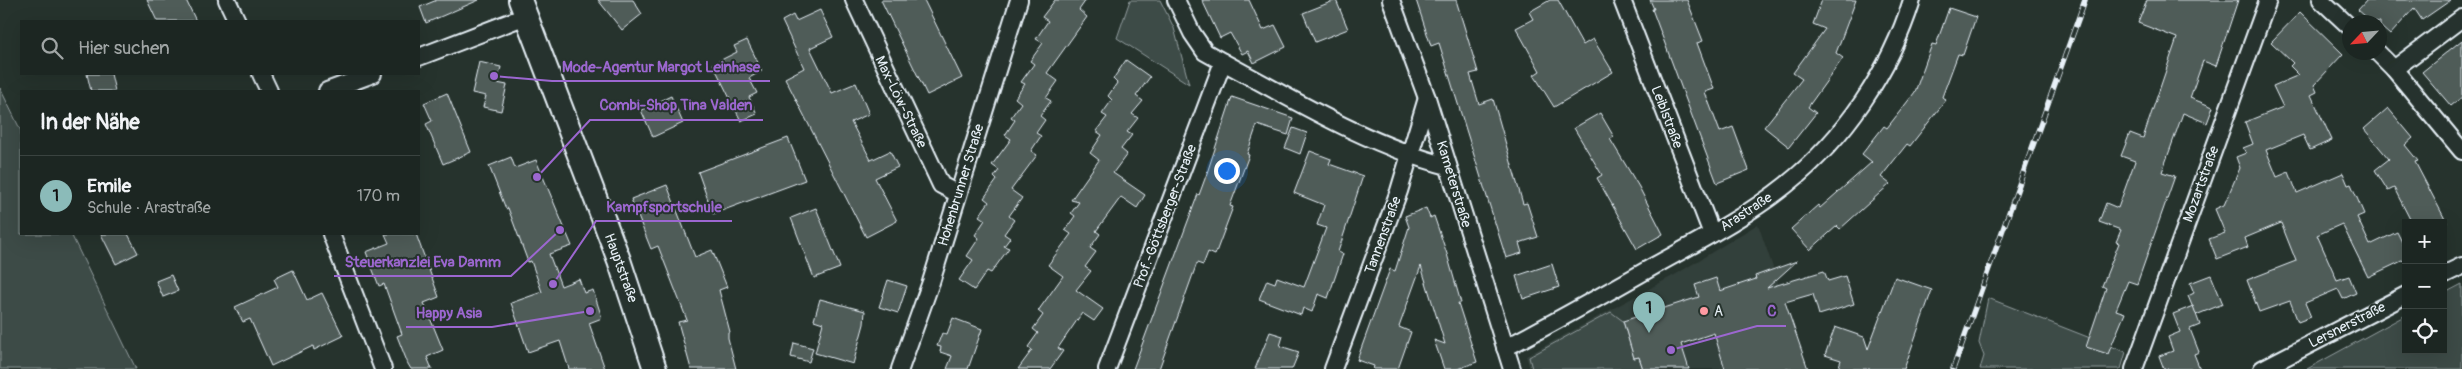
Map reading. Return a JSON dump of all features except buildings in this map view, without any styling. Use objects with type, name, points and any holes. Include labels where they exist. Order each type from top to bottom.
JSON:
[{"type":"street","points":[[227,0],[237,20]]},
{"type":"street","name":"Max-Löw-Straße","points":[[854,0],[942,186],[958,194]]},
{"type":"street","name":"Hohenbrunner Straße","points":[[900,369],[1019,0]]},
{"type":"street","points":[[1176,0],[1192,33],[1205,52],[1354,131],[1411,156],[1448,166]]},
{"type":"street","name":"Kameterstraße","points":[[1391,0],[1427,98],[1512,369]]},
{"type":"street","name":"Leiblstraße","points":[[1622,0],[1712,234]]},
{"type":"street","name":"Arastraße","points":[[1505,348],[1712,234],[1786,186],[1805,169],[1862,105],[1902,32],[1912,0]]},
{"type":"street","name":"Mozartstraße","points":[[2134,369],[2268,0]]},
{"type":"street","points":[[2322,0],[2342,19]]},
{"type":"street","points":[[420,56],[523,8]]},
{"type":"street","name":"Hauptstraße","points":[[523,8],[616,252],[655,369]]},
{"type":"street","points":[[2394,69],[2462,18]]},
{"type":"street","points":[[2384,60],[2462,151]]},
{"type":"street","name":"Prof.-Göttsberger-Straße","points":[[1107,369],[1223,62]]},
{"type":"street","points":[[261,75],[269,90]]},
{"type":"street","points":[[330,90],[370,75]]},
{"type":"street","name":"Tannenstraße","points":[[1333,369],[1411,156],[1427,98]]},
{"type":"street","points":[[331,235],[383,369]]},
{"type":"street","points":[[2447,274],[2462,266]]},
{"type":"street","name":"Lersnerstraße","points":[[2266,368],[2402,297]]},
{"type":"shaded area","points":[[1130,0],[1160,0],[1174,28],[1189,84],[1117,38]]},
{"type":"shaded area","points":[[0,88],[20,129],[20,235],[71,235],[136,369],[0,369]]},
{"type":"shaded area","points":[[1758,224],[1808,369],[1530,369],[1526,356],[1678,273]]},
{"type":"shaded area","points":[[2462,284],[2462,369],[2307,369],[2402,317],[2402,354],[2447,354],[2447,292]]},
{"type":"shaded area","points":[[1988,298],[2126,352],[2121,369],[1980,369],[1984,356],[1979,343]]},
{"type":"shaded area","points":[[1611,312],[1623,321],[1634,358],[1639,357],[1643,369],[1532,369],[1529,357]]},
{"type":"railway","points":[[1953,369],[2085,0]]},
{"type":"place","name":"Mode-Agentur Margot Leinhase","points":[[494,76]]},
{"type":"place","name":"Combi-Shop Tina Valden","points":[[537,177]]},
{"type":"place","name":"Steuerkanzlei Eva Damm","points":[[560,230]]},
{"type":"place","name":"Kampfsportschule","points":[[553,284]]},
{"type":"place","name":"Happy Asia","points":[[590,311]]},
{"type":"place","name":"A","points":[[1704,311]]},
{"type":"place","name":"Emile","points":[[1649,333]]},
{"type":"place","name":"C","points":[[1671,350]]}]
